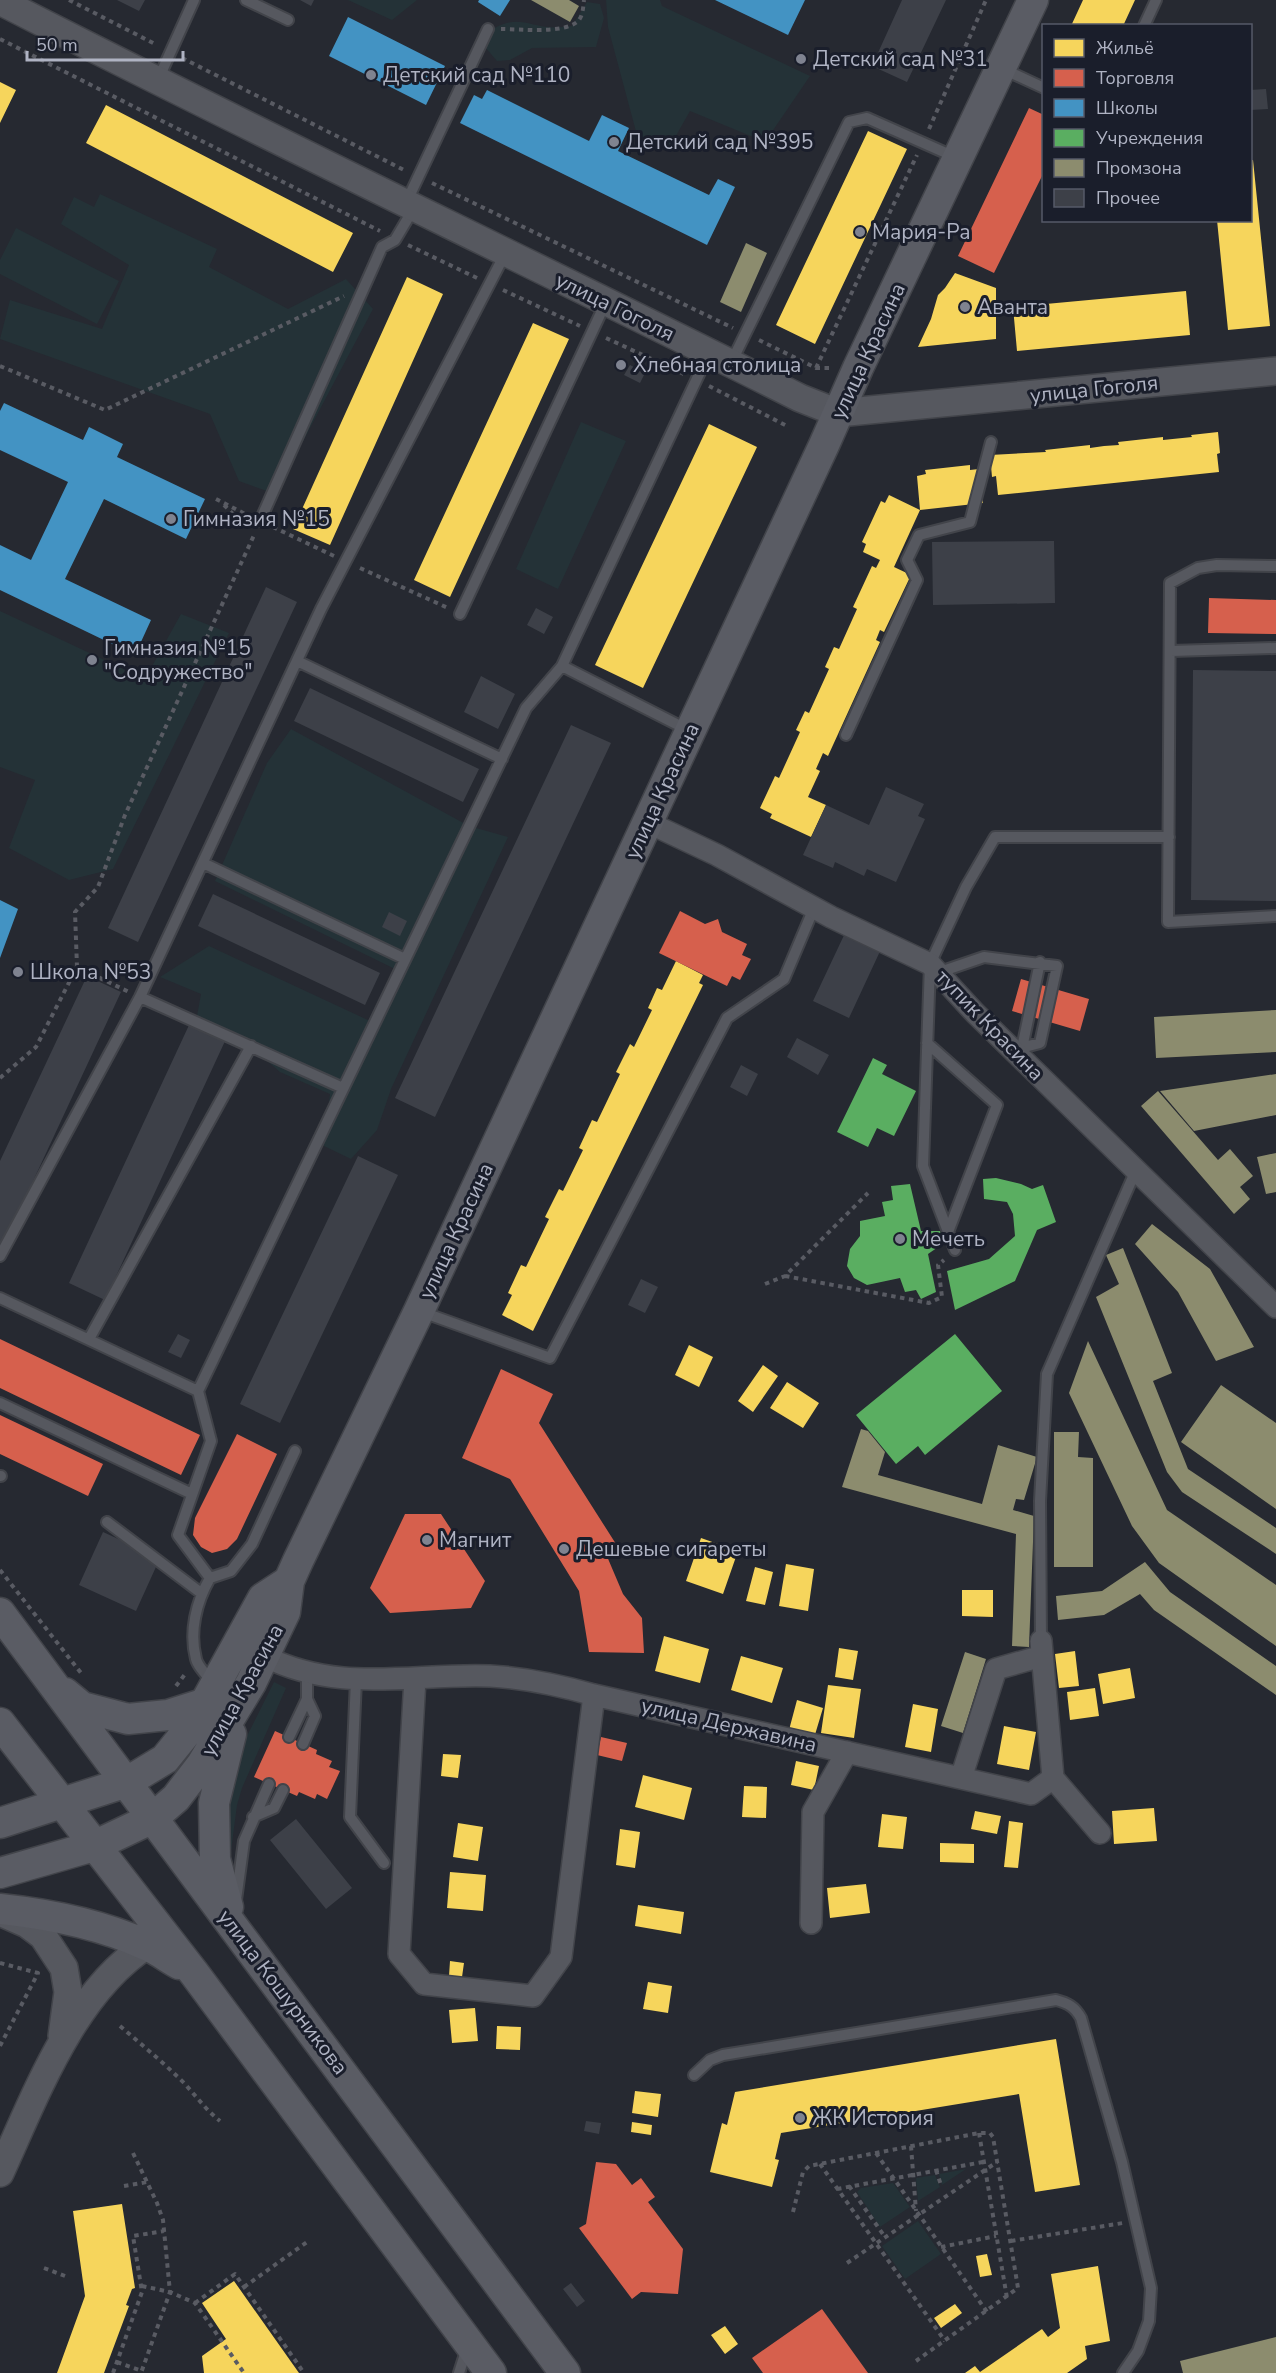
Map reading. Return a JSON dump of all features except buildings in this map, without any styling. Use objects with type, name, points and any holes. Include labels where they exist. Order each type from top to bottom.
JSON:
[{"type":"main road","name":"улица Красина","points":[[0,1873],[94,1846],[153,1818],[176,1798],[202,1764],[237,1709],[285,1612],[289,1581],[419,1311],[858,368],[1033,0]]},
{"type":"main road","name":"улица Красина","points":[[0,1823],[127,1782],[165,1759],[194,1723],[263,1598],[289,1581]]},
{"type":"main road","name":"улица Кошурникова","points":[[0,1613],[565,2373]]},
{"type":"main road","points":[[51,1681],[82,1707],[128,1719],[168,1715],[211,1694]]},
{"type":"main road","points":[[233,1924],[214,1859],[213,1803],[237,1709]]},
{"type":"main road","points":[[0,1723],[194,1973],[491,2373]]},
{"type":"main road","points":[[0,1911],[40,1914],[147,1945],[194,1973]]},
{"type":"street","name":"улица Гоголя","points":[[0,1],[157,82],[410,205],[505,254],[800,398],[838,413],[1276,371]]},
{"type":"street","name":"тупик Красина","points":[[647,822],[717,855],[814,908],[935,968],[975,1012],[1018,1049],[1136,1170],[1276,1307]]},
{"type":"street","points":[[961,1778],[996,1669],[1041,1648],[1053,1778],[1100,1833]]},
{"type":"street","name":"улица Державина","points":[[264,1656],[280,1665],[356,1680],[489,1676],[546,1682],[594,1695],[1031,1794],[1053,1778]]},
{"type":"street","points":[[415,1679],[399,1954],[424,1984],[533,1996],[561,1957],[594,1695]]},
{"type":"street","points":[[812,1923],[813,1812],[847,1752]]},
{"type":"street","points":[[0,1911],[27,1924],[43,1936],[64,1968],[68,1992],[61,2043]]},
{"type":"street","points":[[0,2173],[61,2043],[87,2004],[116,1970],[131,1955],[147,1945]]},
{"type":"lane","points":[[157,82],[194,0]]},
{"type":"lane","points":[[246,0],[288,20]]},
{"type":"lane","points":[[1145,24],[1156,0]]},
{"type":"lane","points":[[260,521],[382,247],[395,240],[410,205],[418,177],[488,28]]},
{"type":"lane","points":[[1002,68],[1042,87]]},
{"type":"lane","points":[[210,1578],[178,1534],[211,1441],[198,1391],[526,708],[562,666],[720,358],[745,333],[849,122],[867,118],[959,158]]},
{"type":"lane","points":[[0,1256],[140,997],[321,609],[505,254]]},
{"type":"lane","points":[[460,614],[606,302]]},
{"type":"lane","points":[[846,735],[917,580],[907,560],[919,535],[970,522],[991,442]]},
{"type":"lane","points":[[1276,566],[1198,568],[1170,583],[1168,921],[1276,916]]},
{"type":"lane","points":[[1171,651],[1276,648]]},
{"type":"lane","points":[[297,661],[502,759]]},
{"type":"lane","points":[[562,666],[690,731]]},
{"type":"lane","points":[[955,1250],[923,1166],[927,1043],[935,968],[966,887],[995,837],[1169,837]]},
{"type":"lane","points":[[203,863],[405,959]]},
{"type":"lane","points":[[419,1311],[550,1358],[727,1018],[784,979],[814,908]]},
{"type":"lane","points":[[935,968],[984,957],[1040,962],[1057,966],[1040,1043],[1018,1049],[1040,962]]},
{"type":"lane","points":[[140,997],[343,1088]]},
{"type":"lane","points":[[927,1043],[997,1105],[948,1232]]},
{"type":"lane","points":[[89,1339],[250,1046]]},
{"type":"lane","points":[[1041,1648],[1040,1501],[1047,1374],[1136,1170]]},
{"type":"lane","points":[[0,1298],[198,1391]]},
{"type":"lane","points":[[0,1403],[192,1494]]},
{"type":"lane","points":[[211,1694],[196,1661],[193,1623],[201,1593],[210,1578],[231,1571],[252,1544],[295,1451]]},
{"type":"lane","points":[[107,1522],[201,1593]]},
{"type":"lane","points":[[289,1737],[307,1699],[308,1672]]},
{"type":"lane","points":[[356,1680],[351,1817],[384,1863]]},
{"type":"lane","points":[[303,1744],[315,1716],[307,1699]]},
{"type":"lane","points":[[233,1924],[244,1841],[269,1784]]},
{"type":"lane","points":[[253,1817],[274,1809],[283,1790]]},
{"type":"lane","points":[[694,2075],[710,2060],[723,2055],[1056,2000],[1076,2008],[1081,2018],[1122,2162],[1151,2288],[1149,2321],[1138,2351],[1123,2373]]},
{"type":"lane","points":[[459,2373],[468,2342]]},
{"type":"path","points":[[69,0],[418,177],[816,368],[858,368]]},
{"type":"path","points":[[488,28],[564,29],[576,23],[581,16],[584,0]]},
{"type":"path","points":[[816,368],[923,143],[986,0]]},
{"type":"path","points":[[0,366],[105,410],[364,287]]},
{"type":"path","points":[[260,521],[248,525],[242,523],[218,500],[460,614]]},
{"type":"path","points":[[0,1078],[36,1047],[77,967],[75,912],[98,887],[125,815],[260,521]]},
{"type":"path","points":[[77,967],[140,997]]},
{"type":"path","points":[[765,1284],[785,1276],[868,1193]]},
{"type":"path","points":[[785,1276],[929,1303],[942,1297],[938,1265],[955,1250]]},
{"type":"path","points":[[0,1570],[85,1679]]},
{"type":"path","points":[[174,1688],[196,1661]]},
{"type":"path","points":[[0,1963],[38,1973],[0,2046]]},
{"type":"path","points":[[120,2026],[152,2053],[220,2121]]},
{"type":"path","points":[[978,2133],[1006,2298]]},
{"type":"path","points":[[793,2212],[803,2172],[809,2166],[978,2133],[990,2133],[993,2137],[1018,2288],[916,2361]]},
{"type":"path","points":[[911,2146],[917,2213]]},
{"type":"path","points":[[117,2362],[141,2372],[170,2292],[164,2231],[157,2203],[133,2153]]},
{"type":"path","points":[[876,2153],[987,2312]]},
{"type":"path","points":[[837,2189],[983,2162]]},
{"type":"path","points":[[847,2263],[917,2213],[997,2162]]},
{"type":"path","points":[[820,2164],[945,2341]]},
{"type":"path","points":[[936,2170],[940,2185]]},
{"type":"path","points":[[124,2186],[147,2182]]},
{"type":"path","points":[[849,2186],[885,2237]]},
{"type":"path","points":[[1011,2241],[1136,2221]]},
{"type":"path","points":[[113,2373],[141,2297],[142,2286],[133,2236],[164,2231]]},
{"type":"path","points":[[941,2247],[996,2236]]},
{"type":"path","points":[[244,2287],[306,2242]]},
{"type":"path","points":[[44,2268],[65,2276]]},
{"type":"path","points":[[195,2303],[235,2274],[304,2373]]},
{"type":"path","points":[[142,2286],[170,2292],[195,2303],[244,2373]]},
{"type":"shaded area","points":[[348,0],[417,0],[392,20]]},
{"type":"shaded area","points":[[606,0],[660,0],[662,6],[810,76],[765,142],[690,111],[669,148],[638,139],[608,27]]},
{"type":"shaded area","points":[[587,2],[600,4],[604,18],[596,47],[532,48],[510,60],[497,61],[485,47],[491,30],[506,23],[519,22],[550,27],[572,26]]},
{"type":"shaded area","points":[[100,194],[217,249],[209,267],[288,309],[346,279],[373,309],[275,494],[239,481],[210,414],[0,339],[10,300],[102,329],[129,265],[61,224],[74,197],[94,207]]},
{"type":"shaded area","points":[[16,228],[119,281],[97,324],[0,274],[0,260]]},
{"type":"shaded area","points":[[581,422],[626,441],[558,589],[516,569]]},
{"type":"shaded area","points":[[0,611],[145,679],[181,614],[229,633],[113,869],[69,880],[9,848],[35,780],[0,767]]},
{"type":"shaded area","points":[[291,729],[469,826],[508,837],[391,1089],[377,1130],[351,1159],[324,1146],[330,1094],[280,1072],[244,1041],[197,1016],[201,994],[160,977],[209,946],[370,1021],[397,970],[215,881],[267,763]]},
{"type":"shaded area","points":[[274,1682],[286,1688],[242,1788],[237,1805],[231,1851],[226,1795],[240,1750]]},
{"type":"shaded area","points":[[966,2169],[942,2185],[939,2174]]},
{"type":"shaded area","points":[[935,2175],[940,2187],[918,2201],[916,2178]]},
{"type":"shaded area","points":[[893,2183],[910,2207],[880,2227],[857,2192],[861,2188]]},
{"type":"shaded area","points":[[918,2221],[941,2254],[905,2279],[882,2246]]},
{"type":"place","name":"Детский сад №31","points":[[801,59]]},
{"type":"place","name":"Детский сад №110","points":[[371,75]]},
{"type":"place","name":"Детский сад №395","points":[[614,142]]},
{"type":"place","name":"Мария-Ра","points":[[860,232]]},
{"type":"place","name":"Аванта","points":[[965,307]]},
{"type":"place","name":"Хлебная столица","points":[[621,365]]},
{"type":"place","name":"Гимназия №15","points":[[171,519]]},
{"type":"place","name":"Гимназия №15 \"Содружество\"","points":[[92,660]]},
{"type":"place","name":"Школа №53","points":[[18,972]]},
{"type":"place","name":"Мечеть","points":[[900,1239]]},
{"type":"place","name":"Магнит","points":[[427,1540]]},
{"type":"place","name":"Дешевые сигареты","points":[[564,1549]]},
{"type":"place","name":"ЖК История","points":[[800,2118]]}]
